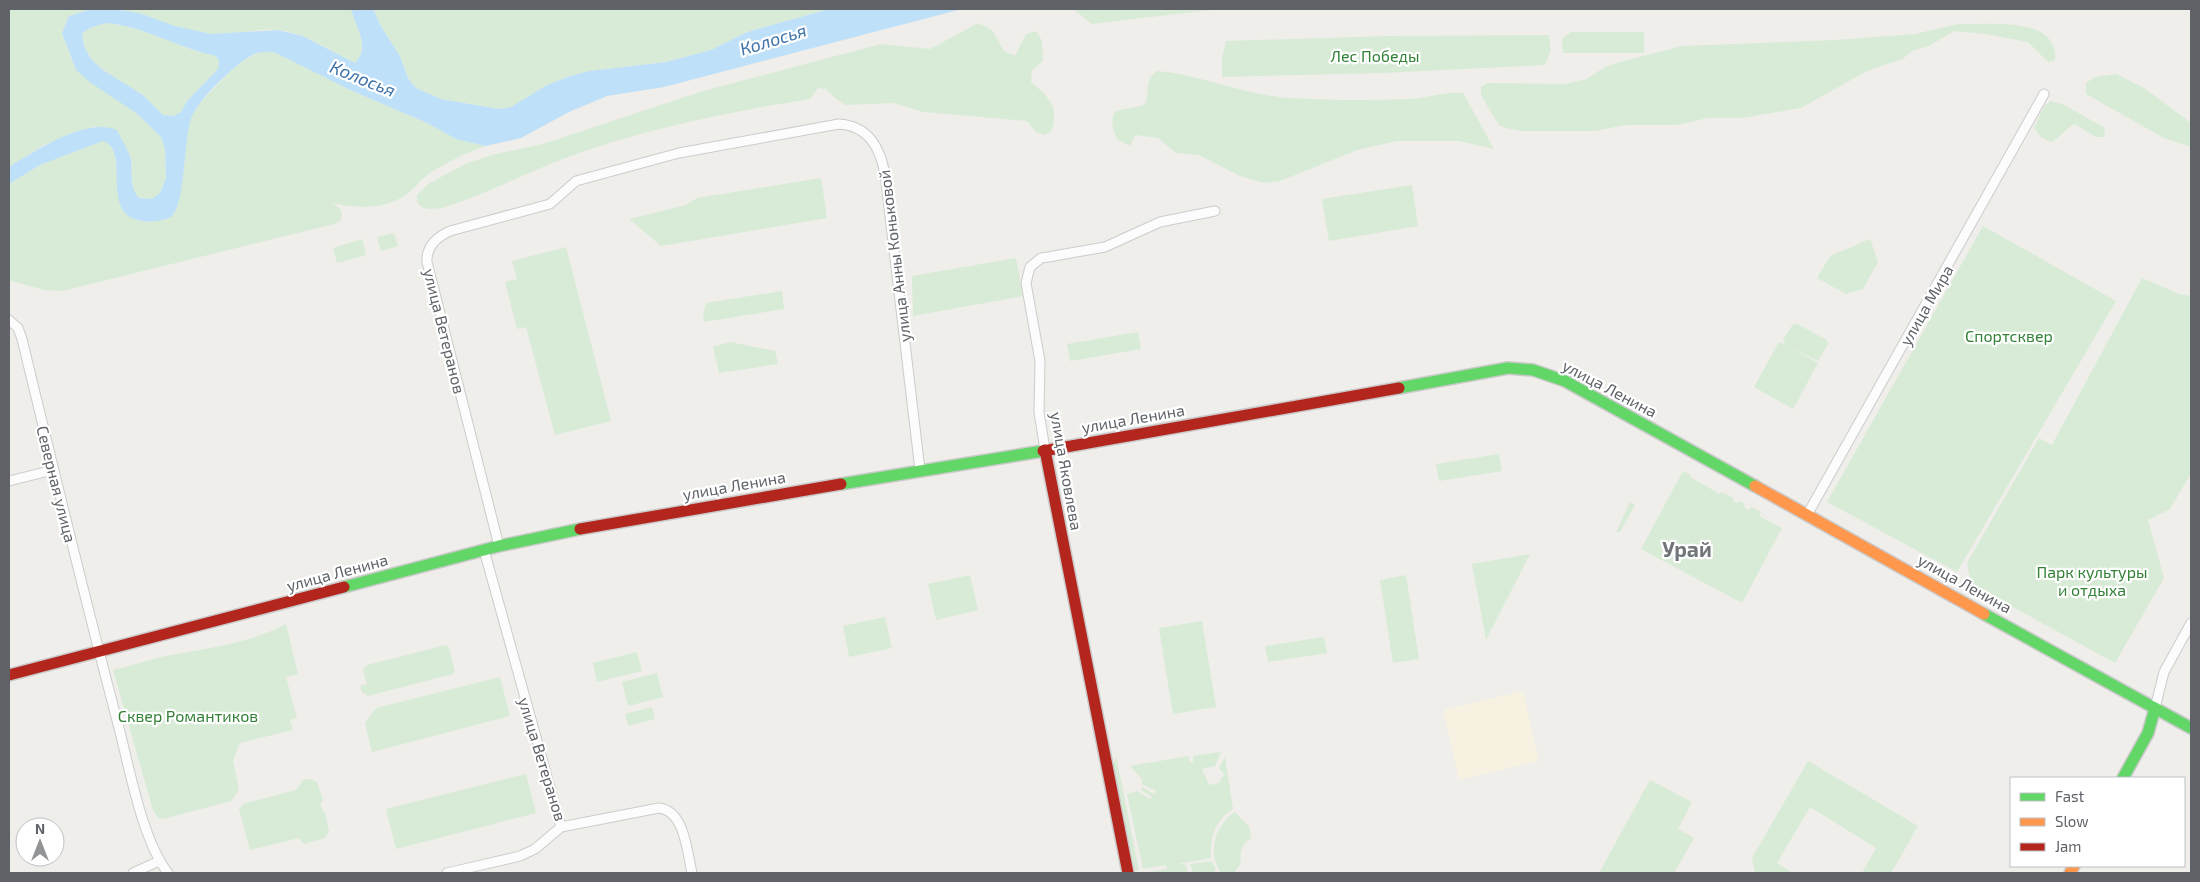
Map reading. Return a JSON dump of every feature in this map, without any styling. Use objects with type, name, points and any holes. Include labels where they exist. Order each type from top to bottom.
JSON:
[{"type":"main road","name":"улица Ленина","points":[[9,674],[499,546],[617,521],[1045,450],[1455,377],[1522,368],[1547,373],[1564,381],[2191,728]]},
{"type":"main road","name":"улица Яковлева","points":[[1045,450],[1128,873]]},
{"type":"main road","points":[[2124,777],[2148,733],[2155,708]]},
{"type":"street","name":"улица Мира","points":[[1807,515],[2044,94]]},
{"type":"street","name":"улица Анны Коньковой","points":[[576,181],[698,148],[821,126],[849,125],[869,135],[879,150],[885,174],[920,470]]},
{"type":"street","name":"улица Ветеранов","points":[[499,546],[427,256],[432,243],[444,234],[550,204],[576,181]]},
{"type":"street","name":"улица Яковлева","points":[[1045,450],[1039,412],[1040,361],[1026,283],[1030,267],[1034,262],[1048,256],[1115,244],[1160,222],[1215,211]]},
{"type":"street","name":"Северная улица","points":[[9,320],[18,328],[22,338],[98,651],[146,829],[159,862],[168,873]]},
{"type":"street","points":[[9,481],[53,470]]},
{"type":"street","name":"улица Ветеранов","points":[[484,550],[562,827],[658,808],[667,809],[673,813],[678,821],[692,873]]},
{"type":"street","points":[[2155,708],[2164,672],[2191,623]]},
{"type":"street","points":[[447,873],[520,856],[535,849],[562,827]]},
{"type":"street","points":[[133,873],[159,862]]},
{"type":"green space","points":[[9,9],[91,9],[69,16],[62,33],[76,70],[136,113],[161,137],[165,150],[166,178],[160,193],[152,199],[139,199],[133,192],[131,158],[95,126],[44,145],[9,167]]},
{"type":"green space","points":[[114,9],[351,9],[361,37],[362,50],[355,63],[308,39],[288,32],[270,29],[219,35],[210,34]]},
{"type":"green space","points":[[373,9],[829,9],[747,32],[711,50],[666,62],[589,71],[570,76],[547,85],[511,107],[499,109],[441,99],[416,88],[408,78],[400,56],[382,28]]},
{"type":"green space","points":[[1073,9],[1218,9],[1092,24]]},
{"type":"green space","points":[[106,23],[134,28],[216,56],[219,61],[218,69],[187,101],[181,112],[173,116],[163,115],[143,95],[103,70],[91,59],[84,46],[82,33],[92,27]]},
{"type":"green space","points":[[978,23],[992,30],[1004,51],[1015,56],[1026,34],[1036,31],[1042,41],[1043,61],[1032,70],[1031,82],[1051,103],[1054,116],[1051,132],[1043,135],[1036,132],[1027,121],[923,112],[894,103],[846,105],[826,89],[818,88],[810,99],[686,122],[625,138],[565,158],[442,208],[425,208],[417,202],[417,195],[428,184],[465,164],[492,155],[543,144],[703,91],[881,44],[930,49]]},
{"type":"green space","points":[[1958,24],[2002,24],[2034,29],[2046,36],[2053,46],[2055,60],[2048,62],[2028,42],[1986,34],[1954,31],[1929,46],[1914,50],[1902,59],[1867,71],[1801,108],[1742,118],[1708,118],[1676,125],[1626,125],[1595,131],[1521,131],[1506,128],[1499,125],[1481,94],[1481,87],[1487,83],[1565,84],[1587,79],[1605,67],[1682,46],[1835,40],[1915,34]]},
{"type":"green space","points":[[1571,32],[1644,32],[1644,53],[1563,53],[1562,39]]},
{"type":"green space","name":"Лес Победы","points":[[1549,35],[1551,50],[1545,65],[1383,73],[1222,77],[1222,59],[1226,41],[1388,36]]},
{"type":"green space","points":[[267,51],[276,53],[350,90],[427,123],[456,139],[485,146],[440,167],[423,178],[406,195],[394,201],[368,207],[331,203],[340,208],[342,215],[340,221],[334,224],[62,291],[44,290],[9,280],[9,184],[40,165],[103,141],[109,143],[114,148],[119,192],[122,205],[128,215],[138,220],[152,221],[171,216],[180,193],[188,130],[193,113],[236,66],[253,56]]},
{"type":"green space","points":[[1158,71],[1190,76],[1256,93],[1288,98],[1392,100],[1463,93],[1494,149],[1459,141],[1397,141],[1357,150],[1280,181],[1264,183],[1240,176],[1199,155],[1176,153],[1158,138],[1135,135],[1130,146],[1117,139],[1113,126],[1115,113],[1146,103],[1149,81]]},
{"type":"green space","points":[[2116,74],[2144,88],[2191,123],[2191,147],[2164,138],[2086,94],[2086,83],[2095,77]]},
{"type":"green space","points":[[2051,101],[2064,105],[2105,128],[2104,137],[2096,137],[2075,124],[2051,142],[2041,137],[2034,128],[2044,106]]},
{"type":"green space","points":[[821,178],[827,218],[661,246],[629,219],[686,205],[697,198]]},
{"type":"green space","points":[[1412,185],[1418,226],[1329,241],[1322,199]]},
{"type":"green space","name":"Спортсквер","points":[[1983,226],[2116,301],[1957,572],[1827,502]]},
{"type":"green space","points":[[394,233],[398,246],[381,251],[377,237]]},
{"type":"green space","points":[[362,239],[366,255],[337,263],[333,248]]},
{"type":"green space","points":[[1870,239],[1878,262],[1863,289],[1846,294],[1817,278],[1830,256]]},
{"type":"green space","points":[[566,247],[611,421],[555,435],[526,327],[517,329],[505,282],[517,279],[512,261]]},
{"type":"green space","points":[[1016,258],[1023,296],[913,316],[912,276]]},
{"type":"green space","name":"Парк культуры и отдыха","points":[[2142,278],[2179,294],[2191,296],[2191,473],[2170,509],[2148,520],[2164,578],[2115,663],[1971,584],[1967,563],[2039,438],[2052,445]]},
{"type":"green space","points":[[782,291],[784,309],[704,322],[703,315],[706,303]]},
{"type":"green space","points":[[1793,324],[1797,324],[1827,340],[1828,344],[1818,361],[1790,347],[1818,363],[1793,409],[1754,387],[1779,342],[1785,345],[1783,340]]},
{"type":"green space","points":[[1138,332],[1141,349],[1070,361],[1067,344]]},
{"type":"green space","points":[[730,342],[775,351],[778,364],[719,373],[713,347]]},
{"type":"green space","points":[[1499,454],[1502,471],[1439,481],[1436,464]]},
{"type":"green space","points":[[1683,471],[1720,494],[1721,492],[1734,498],[1733,501],[1745,504],[1744,507],[1749,510],[1751,507],[1761,512],[1759,516],[1782,528],[1742,603],[1641,549]]},
{"type":"green space","points":[[1630,502],[1635,505],[1620,532],[1616,532]]},
{"type":"green space","points":[[1530,554],[1486,640],[1472,564]]},
{"type":"green space","points":[[970,575],[978,610],[936,620],[928,584]]},
{"type":"green space","points":[[1406,575],[1419,659],[1393,663],[1380,580]]},
{"type":"green space","points":[[885,617],[892,648],[849,657],[843,626]]},
{"type":"green space","points":[[1202,621],[1216,707],[1173,714],[1159,628]]},
{"type":"green space","name":"Сквер Романтиков","points":[[286,624],[298,674],[286,677],[297,718],[290,720],[293,730],[240,743],[233,761],[239,790],[231,801],[163,819],[158,818],[153,810],[113,670],[166,656],[242,641]]},
{"type":"green space","points":[[1324,637],[1327,653],[1268,662],[1265,646]]},
{"type":"green space","points":[[446,645],[449,647],[455,672],[453,674],[368,696],[362,692],[360,686],[367,684],[363,670],[367,665]]},
{"type":"green space","points":[[637,652],[642,671],[597,682],[593,663]]},
{"type":"green space","points":[[657,673],[663,697],[628,706],[622,682]]},
{"type":"green space","points":[[500,677],[510,716],[372,752],[365,723],[376,708]]},
{"type":"green space","points":[[652,707],[655,719],[628,726],[625,714]]},
{"type":"green space","points":[[1221,752],[1215,766],[1202,769],[1209,785],[1219,783],[1224,774],[1219,768],[1225,757],[1233,809],[1222,819],[1215,830],[1211,843],[1211,858],[1178,864],[1186,865],[1188,873],[1143,873],[1167,869],[1166,865],[1143,869],[1127,794],[1137,791],[1150,799],[1152,797],[1141,790],[1142,787],[1154,794],[1156,791],[1142,784],[1142,779],[1130,766],[1189,756],[1189,761],[1193,763],[1193,756]]},
{"type":"green space","points":[[1116,756],[1139,870],[1135,871],[1113,766]]},
{"type":"green space","points":[[1808,761],[1918,826],[1891,873],[1862,873],[1876,848],[1810,807],[1777,863],[1793,873],[1755,873],[1752,858]]},
{"type":"green space","points":[[526,774],[536,813],[396,849],[386,809]]},
{"type":"green space","points":[[311,779],[317,782],[323,800],[320,805],[325,813],[329,831],[325,838],[304,844],[299,838],[250,850],[239,809],[243,804],[296,790],[303,780]]},
{"type":"green space","points":[[1650,780],[1692,802],[1678,829],[1694,838],[1674,873],[1599,873]]},
{"type":"green space","points":[[1235,812],[1250,828],[1251,838],[1242,848],[1240,855],[1241,863],[1234,873],[1221,873],[1214,856],[1215,840],[1222,824]]},
{"type":"green space","points":[[1212,861],[1216,870],[1212,873],[1193,873],[1190,864]]},
{"type":"sand","points":[[1523,691],[1539,761],[1459,780],[1443,710]]},
{"type":"water","name":"Колосья","points":[[91,9],[114,9],[139,13],[175,26],[211,34],[278,30],[303,36],[355,63],[360,57],[362,44],[351,9],[373,9],[382,28],[400,56],[408,78],[416,88],[441,99],[499,109],[511,107],[547,85],[570,76],[589,71],[666,62],[711,50],[747,32],[829,9],[962,9],[664,87],[607,96],[569,112],[521,138],[485,146],[456,139],[427,123],[350,90],[276,53],[258,53],[238,65],[209,92],[198,106],[191,119],[182,185],[176,209],[170,217],[149,222],[129,216],[121,207],[118,195],[115,156],[111,147],[103,141],[40,165],[9,184],[9,167],[32,153],[76,132],[105,127],[117,130],[127,148],[131,160],[133,185],[139,198],[152,199],[160,193],[166,178],[165,150],[161,137],[136,113],[91,83],[76,70],[62,33],[69,16]],"holes":[[[106,23],[120,25],[216,56],[219,61],[218,69],[187,101],[181,112],[173,116],[163,115],[143,95],[103,70],[91,59],[84,46],[82,33],[92,27]]]},
{"type":"traffic: fast","points":[[1399,388],[1508,368],[1533,370],[1565,381],[1755,486]]},
{"type":"traffic: fast","points":[[841,484],[1043,451]]},
{"type":"traffic: fast","points":[[344,587],[499,546],[580,529]]},
{"type":"traffic: fast","points":[[1984,614],[2191,728]]},
{"type":"traffic: fast","points":[[2124,777],[2148,733],[2155,708]]},
{"type":"traffic: slow","points":[[1755,486],[1984,614]]},
{"type":"traffic: slow","points":[[2070,873],[2073,867]]},
{"type":"traffic: jam","points":[[1043,451],[1399,388]]},
{"type":"traffic: jam","points":[[1045,450],[1128,873]]},
{"type":"traffic: jam","points":[[580,529],[841,484]]},
{"type":"traffic: jam","points":[[9,675],[344,587]]},
{"type":"district","name":"Урай","points":[[1687,548]]}]
